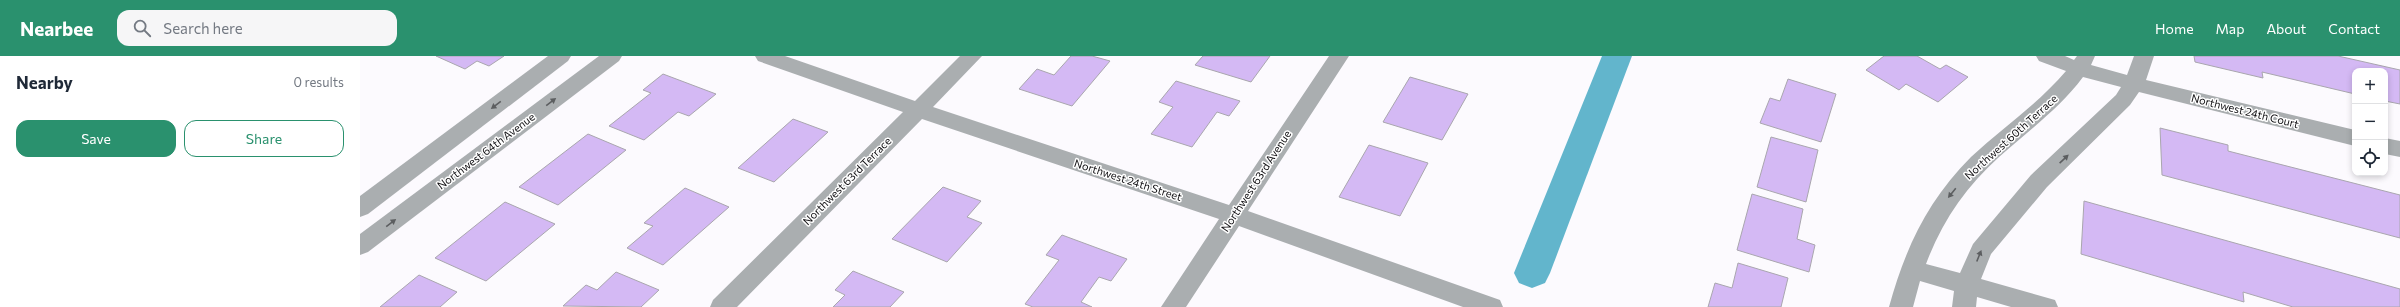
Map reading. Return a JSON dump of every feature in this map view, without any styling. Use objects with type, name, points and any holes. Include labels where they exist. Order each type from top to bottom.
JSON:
[{"type":"street","points":[[360,208],[561,56]]},
{"type":"street","name":"Northwest 64th Avenue","points":[[360,246],[612,56]]},
{"type":"street","name":"Northwest 24th Street","points":[[765,56],[918,110],[1233,215],[1491,307]]},
{"type":"street","name":"Northwest 63rd Terrace","points":[[722,307],[972,56]]},
{"type":"street","name":"Northwest 63rd Avenue","points":[[1173,307],[1339,56]]},
{"type":"street","name":"Northwest 24th Court","points":[[2046,56],[2083,62],[2134,84],[2352,137]]},
{"type":"street","points":[[1966,296],[1981,250],[2039,181],[2100,125],[2123,100],[2134,84],[2144,56]]},
{"type":"street","name":"Northwest 60th Terrace","points":[[1901,307],[1911,269],[1925,232],[1950,193],[1980,163],[2042,110],[2083,62]]},
{"type":"street","points":[[2388,147],[2400,149]]},
{"type":"street","points":[[1911,269],[1966,296],[2046,307]]},
{"type":"building","points":[[436,56],[504,56],[489,66],[477,61],[465,69]]},
{"type":"building","points":[[1071,56],[1092,56],[1110,61],[1072,106],[1019,89],[1037,69],[1054,75]]},
{"type":"building","points":[[1203,56],[1270,56],[1251,82],[1195,65]]},
{"type":"building","points":[[1884,56],[1917,56],[1940,69],[1946,65],[1968,77],[1938,102],[1906,84],[1899,90],[1866,70]]},
{"type":"building","points":[[2194,56],[2338,56],[2400,70],[2400,104],[2388,102],[2388,68],[2352,68],[2352,93],[2262,72],[2263,78],[2195,62]]},
{"type":"building","points":[[663,74],[716,94],[689,116],[678,112],[644,140],[609,126],[651,93],[643,90]]},
{"type":"building","points":[[1410,77],[1468,94],[1442,140],[1383,122]]},
{"type":"building","points":[[1788,79],[1836,94],[1821,142],[1760,123],[1770,98],[1780,101]]},
{"type":"building","points":[[1176,81],[1240,101],[1229,116],[1217,112],[1192,147],[1151,134],[1173,107],[1159,102]]},
{"type":"building","points":[[793,119],[828,132],[774,182],[738,168]]},
{"type":"building","points":[[2160,128],[2228,145],[2228,151],[2400,195],[2400,238],[2162,175]]},
{"type":"building","points":[[588,134],[626,150],[558,205],[519,187]]},
{"type":"building","points":[[1771,137],[1818,150],[1806,202],[1757,187]]},
{"type":"building","points":[[1369,145],[1428,163],[1400,216],[1339,197]]},
{"type":"building","points":[[943,187],[981,201],[967,217],[982,223],[947,262],[892,239]]},
{"type":"building","points":[[685,188],[729,207],[663,265],[627,248],[653,226],[644,223]]},
{"type":"building","points":[[1752,194],[1803,209],[1797,239],[1815,245],[1809,272],[1737,250]]},
{"type":"building","points":[[2084,201],[2400,289],[2400,307],[2293,307],[2243,292],[2244,302],[2081,254]]},
{"type":"building","points":[[505,202],[555,224],[486,281],[435,258]]},
{"type":"building","points":[[1062,235],[1127,259],[1111,281],[1099,277],[1081,302],[1092,307],[1033,307],[1025,304],[1059,260],[1046,255]]},
{"type":"building","points":[[1738,263],[1788,278],[1781,307],[1708,307],[1715,283],[1732,288]]},
{"type":"building","points":[[853,271],[904,292],[890,307],[833,307],[845,295],[835,290]]},
{"type":"building","points":[[616,272],[659,290],[641,307],[563,306],[586,285],[597,290]]},
{"type":"building","points":[[419,275],[457,292],[440,307],[380,307]]},
{"type":"waterway","points":[[1532,273],[1617,56]]}]
